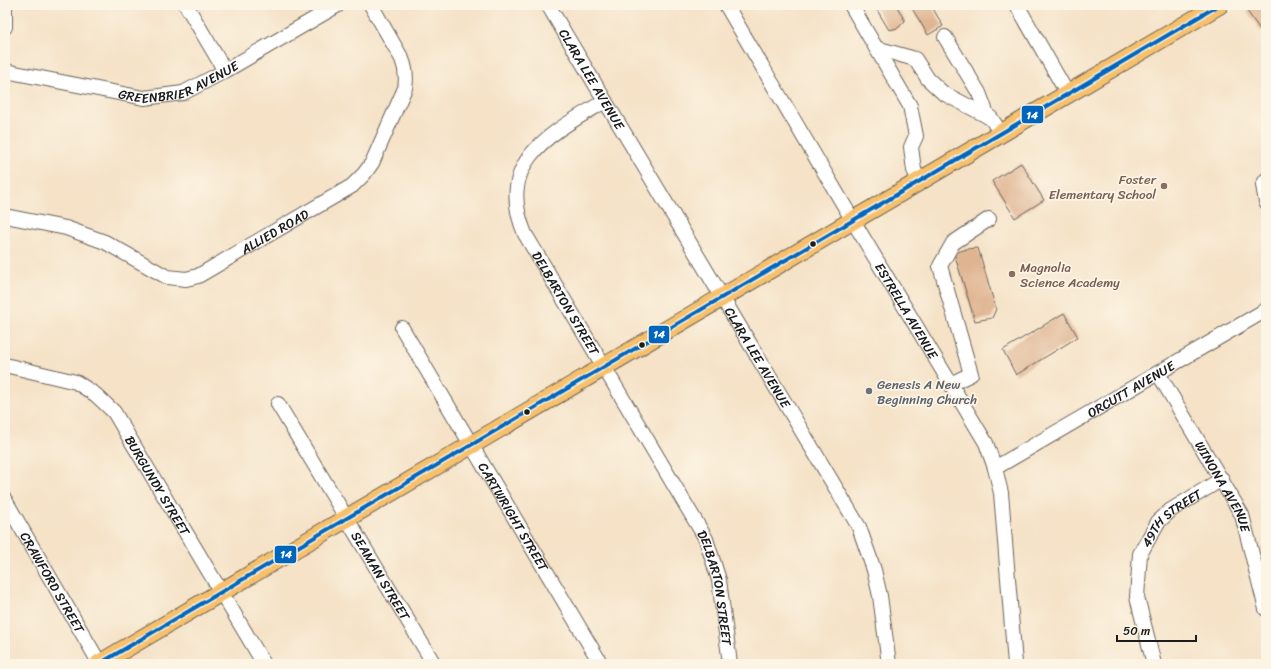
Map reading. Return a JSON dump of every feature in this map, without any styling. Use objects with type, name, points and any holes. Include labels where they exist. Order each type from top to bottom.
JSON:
[{"type":"main road","points":[[99,664],[1000,132],[1219,5]]},
{"type":"street","points":[[186,5],[225,71]]},
{"type":"street","name":"GREENBRIER AVENUE","points":[[5,71],[144,98],[183,93],[225,71],[338,5]]},
{"type":"street","name":"ALLIED ROAD","points":[[5,216],[66,228],[105,242],[162,274],[174,279],[192,278],[208,270],[352,186],[368,169],[407,81],[405,66],[402,59],[371,5]]},
{"type":"street","name":"CLARA LEE AVENUE","points":[[548,5],[720,297],[859,527],[874,570],[880,596],[889,664]]},
{"type":"street","name":"ESTRELLA AVENUE","points":[[726,5],[852,220],[986,443],[996,468],[1001,493],[1015,664]]},
{"type":"street","points":[[851,5],[910,106],[916,136],[911,147],[914,170],[919,180]]},
{"type":"street","points":[[1017,5],[1068,93]]},
{"type":"street","points":[[5,8],[5,27]]},
{"type":"street","points":[[945,37],[979,93],[988,116]]},
{"type":"street","points":[[876,48],[915,59],[928,80],[943,93],[992,118],[1000,132]]},
{"type":"street","name":"DELBARTON STREET","points":[[605,100],[553,132],[537,146],[526,162],[517,193],[518,214],[525,234],[602,367],[706,539],[719,580],[730,664]]},
{"type":"street","points":[[1266,180],[1263,185],[1266,202]]},
{"type":"street","points":[[951,384],[971,374],[940,266],[953,243],[989,219]]},
{"type":"street","name":"ORCUTT AVENUE","points":[[996,468],[1266,310]]},
{"type":"street","name":"CARTWRIGHT STREET","points":[[402,328],[601,664]]},
{"type":"street","name":"BURGUNDY STREET","points":[[5,365],[76,382],[105,403],[114,412],[264,664]]},
{"type":"street","name":"WINONA AVENUE","points":[[1158,373],[1242,515],[1266,609]]},
{"type":"street","name":"SEAMAN STREET","points":[[278,404],[434,664]]},
{"type":"street","name":"49TH STREET","points":[[1154,664],[1137,597],[1140,554],[1158,522],[1171,510],[1222,479]]},
{"type":"street","name":"CRAWFORD STREET","points":[[5,500],[99,664]]},
{"type":"building","points":[[874,5],[896,5],[905,21],[898,28],[889,30]]},
{"type":"building","points":[[910,5],[931,5],[943,26],[928,35]]},
{"type":"building","points":[[1258,5],[1266,5],[1266,28],[1261,31],[1247,11]]},
{"type":"building","points":[[1021,163],[1044,200],[1015,218],[992,181]]},
{"type":"building","points":[[978,248],[996,309],[992,318],[975,321],[954,253],[967,249]]},
{"type":"building","points":[[1064,313],[1078,337],[1016,375],[1003,350]]},
{"type":"transit line","name":"14","points":[[99,664],[1219,5]]},
{"type":"place","name":"Foster Elementary School","points":[[1164,186]]},
{"type":"place","name":"Magnolia Science Academy","points":[[1012,274]]},
{"type":"place","name":"Genesis A New Beginning Church","points":[[869,391]]}]
